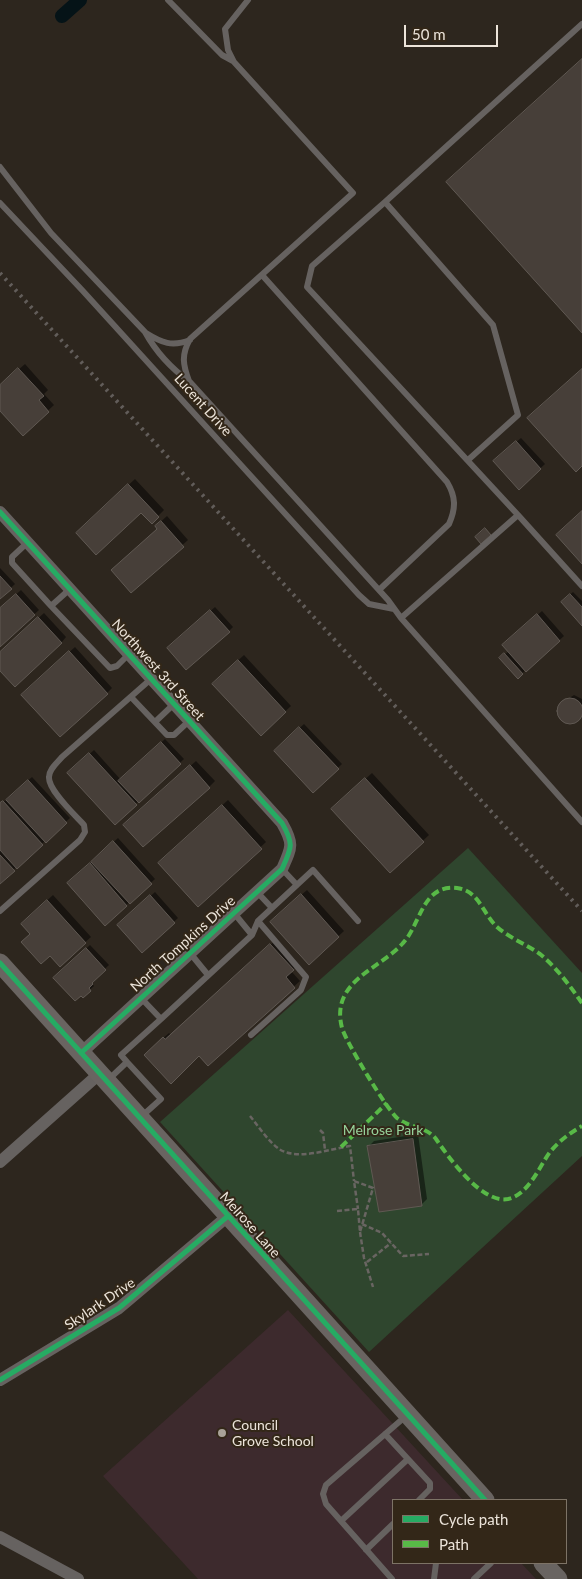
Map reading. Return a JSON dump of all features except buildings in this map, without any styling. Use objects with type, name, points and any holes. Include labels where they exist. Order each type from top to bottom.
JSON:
[{"type":"street","name":"Northwest 3rd Street","points":[[0,512],[282,823],[291,838],[292,847]]},
{"type":"street","name":"North Tompkins Drive","points":[[81,1053],[282,869],[292,847]]},
{"type":"street","name":"Melrose Lane","points":[[0,963],[479,1496]]},
{"type":"street","points":[[0,1162],[103,1078]]},
{"type":"street","name":"Skylark Drive","points":[[0,1380],[119,1308],[228,1216]]},
{"type":"street","points":[[0,1537],[78,1579]]},
{"type":"street","points":[[544,1564],[558,1579]]},
{"type":"lane","points":[[168,0],[222,55],[234,62]]},
{"type":"lane","points":[[190,382],[183,360],[185,349],[190,339],[352,193],[234,62],[228,50],[225,29],[248,0]]},
{"type":"lane","points":[[582,24],[312,266],[307,286],[582,586]]},
{"type":"lane","points":[[0,167],[51,233],[145,332],[163,343],[172,345],[190,339]]},
{"type":"lane","points":[[385,202],[493,326],[518,415],[468,460]]},
{"type":"lane","name":"Lucent Drive","points":[[0,203],[82,290],[359,595],[369,604],[394,609]]},
{"type":"lane","points":[[262,275],[447,482],[452,491],[454,512],[449,524],[379,590]]},
{"type":"lane","points":[[145,332],[152,345],[180,375],[190,382],[379,590],[400,618],[582,822]]},
{"type":"lane","points":[[400,618],[518,515]]},
{"type":"lane","points":[[28,542],[12,557],[12,563],[110,668],[117,666],[129,654]]},
{"type":"lane","points":[[51,606],[70,589]]},
{"type":"lane","points":[[0,911],[83,836],[85,832],[84,825],[51,787],[49,777],[51,769],[62,757],[151,679]]},
{"type":"lane","points":[[131,697],[167,735],[171,736],[190,721]]},
{"type":"lane","points":[[155,722],[174,704]]},
{"type":"lane","points":[[282,869],[297,885]]},
{"type":"lane","points":[[140,1118],[161,1099],[121,1055],[252,935],[258,921],[297,885],[314,870],[358,921]]},
{"type":"lane","points":[[257,892],[272,908]]},
{"type":"lane","points":[[234,913],[252,935]]},
{"type":"lane","points":[[251,1035],[301,990],[306,977],[258,921]]},
{"type":"lane","points":[[190,953],[208,975]]},
{"type":"lane","points":[[141,998],[161,1019]]},
{"type":"lane","points":[[103,1078],[127,1062]]},
{"type":"lane","points":[[392,1579],[326,1504],[322,1494],[326,1485],[407,1416]]},
{"type":"lane","points":[[386,1434],[430,1483],[430,1489],[420,1499]]},
{"type":"lane","points":[[341,1521],[408,1459]]},
{"type":"lane","points":[[366,1550],[392,1525]]},
{"type":"lane","points":[[474,1579],[490,1564]]},
{"type":"lane","points":[[434,1579],[436,1566]]},
{"type":"path","points":[[250,1116],[282,1150],[298,1154],[350,1146],[364,1258],[367,1262],[373,1287]]},
{"type":"path","points":[[320,1130],[323,1133],[326,1150]]},
{"type":"path","points":[[354,1181],[373,1188],[360,1232]]},
{"type":"path","points":[[337,1211],[358,1209]]},
{"type":"path","points":[[362,1224],[382,1233],[404,1256],[429,1254]]},
{"type":"path","points":[[367,1262],[391,1242]]},
{"type":"shaded area","points":[[288,1310],[462,1499],[392,1499],[392,1564],[522,1564],[536,1579],[198,1579],[103,1476]]},
{"type":"green space","name":"Melrose Park","points":[[468,848],[582,973],[582,1156],[369,1352],[160,1122]]},
{"type":"waterway","points":[[62,16],[80,0]]},
{"type":"railway","points":[[0,273],[582,911]]},
{"type":"marked path","points":[[582,1003],[563,977],[546,959],[496,926],[470,893],[457,888],[445,888],[436,892],[429,899],[403,943],[359,978],[350,988],[343,999],[340,1012],[342,1028],[351,1047],[376,1089],[397,1118],[432,1135],[467,1178],[477,1187],[498,1199],[508,1199],[522,1192],[533,1179],[553,1148],[565,1137],[582,1126]]},
{"type":"marked path","points":[[341,1147],[387,1103]]},
{"type":"cycle path","points":[[0,512],[282,823],[290,841],[290,850],[282,869],[81,1053]]},
{"type":"cycle path","points":[[0,963],[484,1499]]},
{"type":"cycle path","points":[[0,1380],[119,1308],[228,1216]]},
{"type":"place","name":"Council Grove School","points":[[222,1433]]}]
